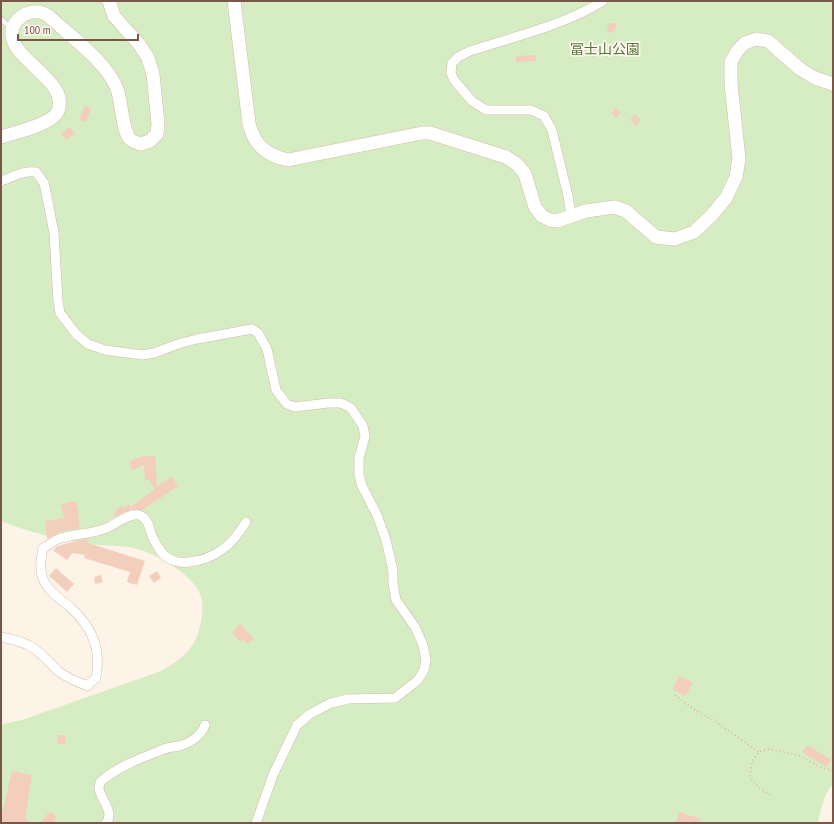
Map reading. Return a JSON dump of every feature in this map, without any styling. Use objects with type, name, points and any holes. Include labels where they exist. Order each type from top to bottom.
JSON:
[{"type":"street","points":[[1,137],[52,119],[57,112],[60,103],[58,93],[18,49],[12,36],[14,23],[24,14],[35,11],[44,13],[53,20],[103,66],[118,91],[126,133],[131,140],[141,144],[150,141],[157,134],[158,124],[153,74],[148,58],[139,44],[114,16],[109,1]]},
{"type":"street","points":[[234,1],[249,124],[253,137],[262,148],[274,157],[288,160],[422,133],[430,133],[506,157],[517,164],[525,174],[535,207],[542,216],[550,220],[557,221],[586,211],[614,207],[626,211],[656,237],[675,239],[694,232],[711,216],[726,198],[736,176],[738,159],[731,84],[731,62],[737,51],[745,43],[756,38],[768,41],[800,70],[815,78],[833,84]]},
{"type":"street","points":[[571,216],[568,196],[552,130],[544,116],[531,110],[486,110],[472,101],[454,80],[451,73],[452,63],[458,57],[470,51],[573,17],[603,1]]},
{"type":"street","points":[[1,181],[14,175],[29,171],[36,172],[44,183],[54,233],[60,312],[76,334],[88,344],[104,350],[142,355],[154,354],[197,338],[252,329],[258,333],[266,349],[276,390],[287,404],[295,407],[341,403],[351,408],[363,426],[365,436],[359,458],[358,475],[377,515],[386,540],[393,571],[393,584],[396,600],[415,627],[423,645],[426,660],[424,670],[418,680],[395,698],[348,699],[331,703],[310,714],[297,725],[272,775],[256,823]]},
{"type":"street","points":[[1,637],[20,641],[30,646],[42,654],[58,671],[70,679],[88,686],[96,678],[98,651],[91,634],[80,617],[56,597],[43,579],[40,564],[43,548],[56,540],[107,528],[123,519],[138,515],[144,517],[147,521],[153,539],[163,553],[171,560],[181,563],[195,562],[202,561],[222,550],[239,535],[246,522]]},
{"type":"street","points":[[106,823],[109,819],[109,812],[99,789],[100,782],[107,775],[147,756],[190,741],[202,733],[205,726]]},
{"type":"lane","points":[[1,19],[13,30]]},
{"type":"path","points":[[674,695],[759,752]]},
{"type":"path","points":[[770,795],[758,787],[750,777],[752,761],[759,752],[769,749],[798,755],[822,768],[833,770]]},
{"type":"green space","name":"冨士山公園","points":[[1,1],[833,1],[833,784],[821,807],[818,823],[1,823],[1,725],[22,720],[161,671],[178,660],[190,649],[198,635],[203,606],[199,592],[187,577],[168,563],[148,552],[129,547],[95,545],[56,538],[22,529],[1,521]]},
{"type":"building","points":[[610,23],[617,23],[615,30],[611,33],[608,32],[607,29]]},
{"type":"building","points":[[536,55],[536,61],[516,62],[516,56]]},
{"type":"building","points":[[85,106],[91,108],[86,122],[79,120]]},
{"type":"building","points":[[616,108],[621,112],[616,118],[611,113]]},
{"type":"building","points":[[635,114],[641,120],[636,126],[630,120]]},
{"type":"building","points":[[70,127],[75,134],[66,140],[61,133]]},
{"type":"building","points":[[143,456],[155,456],[157,486],[172,477],[178,486],[142,510],[130,510],[115,516],[113,514],[122,505],[123,508],[129,504],[131,507],[155,489],[149,480],[145,480],[144,465],[132,470],[129,462]]},
{"type":"building","points":[[76,501],[80,528],[60,532],[47,539],[45,521],[64,518],[61,504]]},
{"type":"building","points":[[86,539],[89,541],[88,543],[145,561],[137,585],[127,582],[130,572],[84,558],[85,555],[72,553],[67,560],[54,551],[56,547],[64,544]]},
{"type":"building","points":[[56,568],[74,584],[67,592],[49,576]]},
{"type":"building","points":[[157,571],[161,578],[154,583],[149,576]]},
{"type":"building","points":[[101,575],[103,582],[95,584],[94,577]]},
{"type":"building","points":[[240,624],[254,639],[248,644],[243,639],[240,642],[232,633]]},
{"type":"building","points":[[680,676],[693,683],[685,696],[672,689]]},
{"type":"building","points":[[57,735],[65,735],[66,744],[58,744]]},
{"type":"building","points":[[808,745],[831,759],[827,767],[802,752]]},
{"type":"building","points":[[12,771],[32,775],[25,818],[32,823],[1,823],[1,815]]},
{"type":"building","points":[[50,811],[57,817],[53,823],[40,823]]},
{"type":"building","points":[[679,812],[685,813],[685,815],[700,818],[699,823],[676,823]]}]
